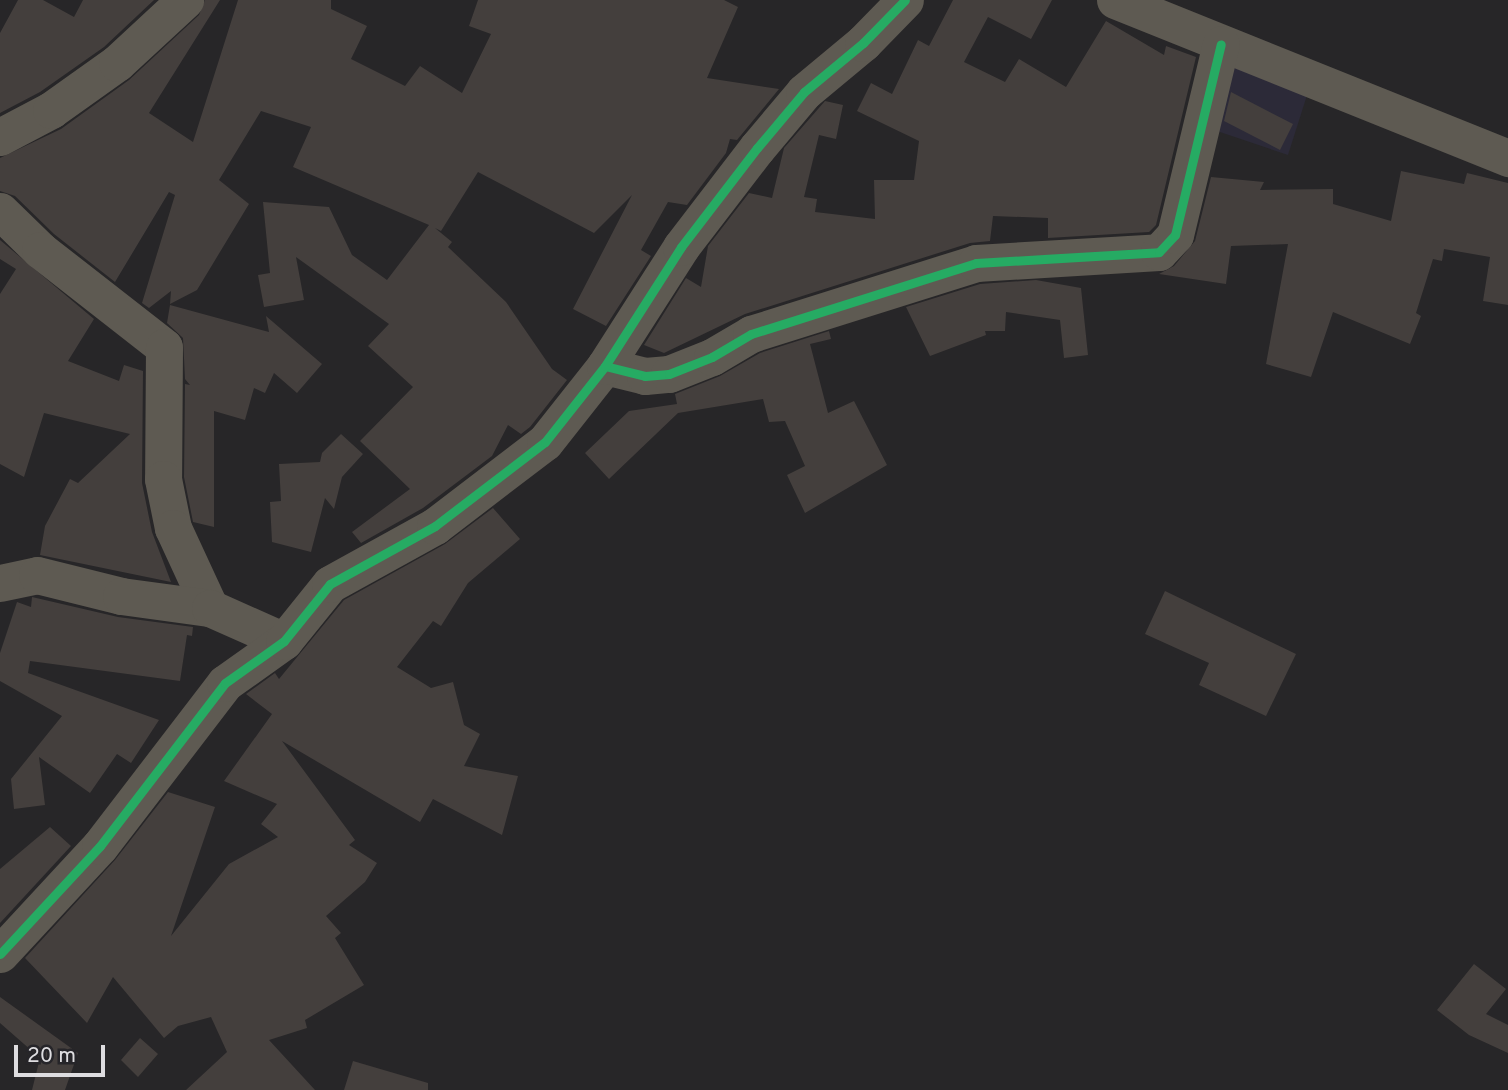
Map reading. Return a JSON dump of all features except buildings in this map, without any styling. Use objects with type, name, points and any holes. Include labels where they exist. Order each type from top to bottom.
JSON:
[{"type":"street","points":[[0,137],[51,110],[117,63],[185,0]]},
{"type":"street","points":[[0,954],[100,846],[225,683],[284,641],[330,584],[435,526],[545,442],[605,366],[681,247],[757,148],[804,92],[863,43],[905,0]]},
{"type":"street","points":[[1115,0],[1508,158]]},
{"type":"street","points":[[605,366],[645,376],[669,374],[712,357],[751,334],[976,263],[1159,252],[1175,235],[1221,44]]},
{"type":"street","points":[[0,211],[40,250],[164,347],[163,479],[173,528],[210,608]]},
{"type":"street","points":[[0,583],[37,575],[121,596],[210,608],[284,641]]},
{"type":"shaded area","points":[[1235,65],[1309,89],[1288,155],[1214,130]]},
{"type":"cycle path","points":[[0,954],[100,846],[225,683],[284,641],[330,584],[435,526],[545,442],[605,366],[681,247],[757,148],[804,92],[863,43],[905,0]]},
{"type":"cycle path","points":[[605,366],[645,376],[669,374],[712,357],[751,334],[976,263],[1159,252],[1175,235],[1221,44]]}]
